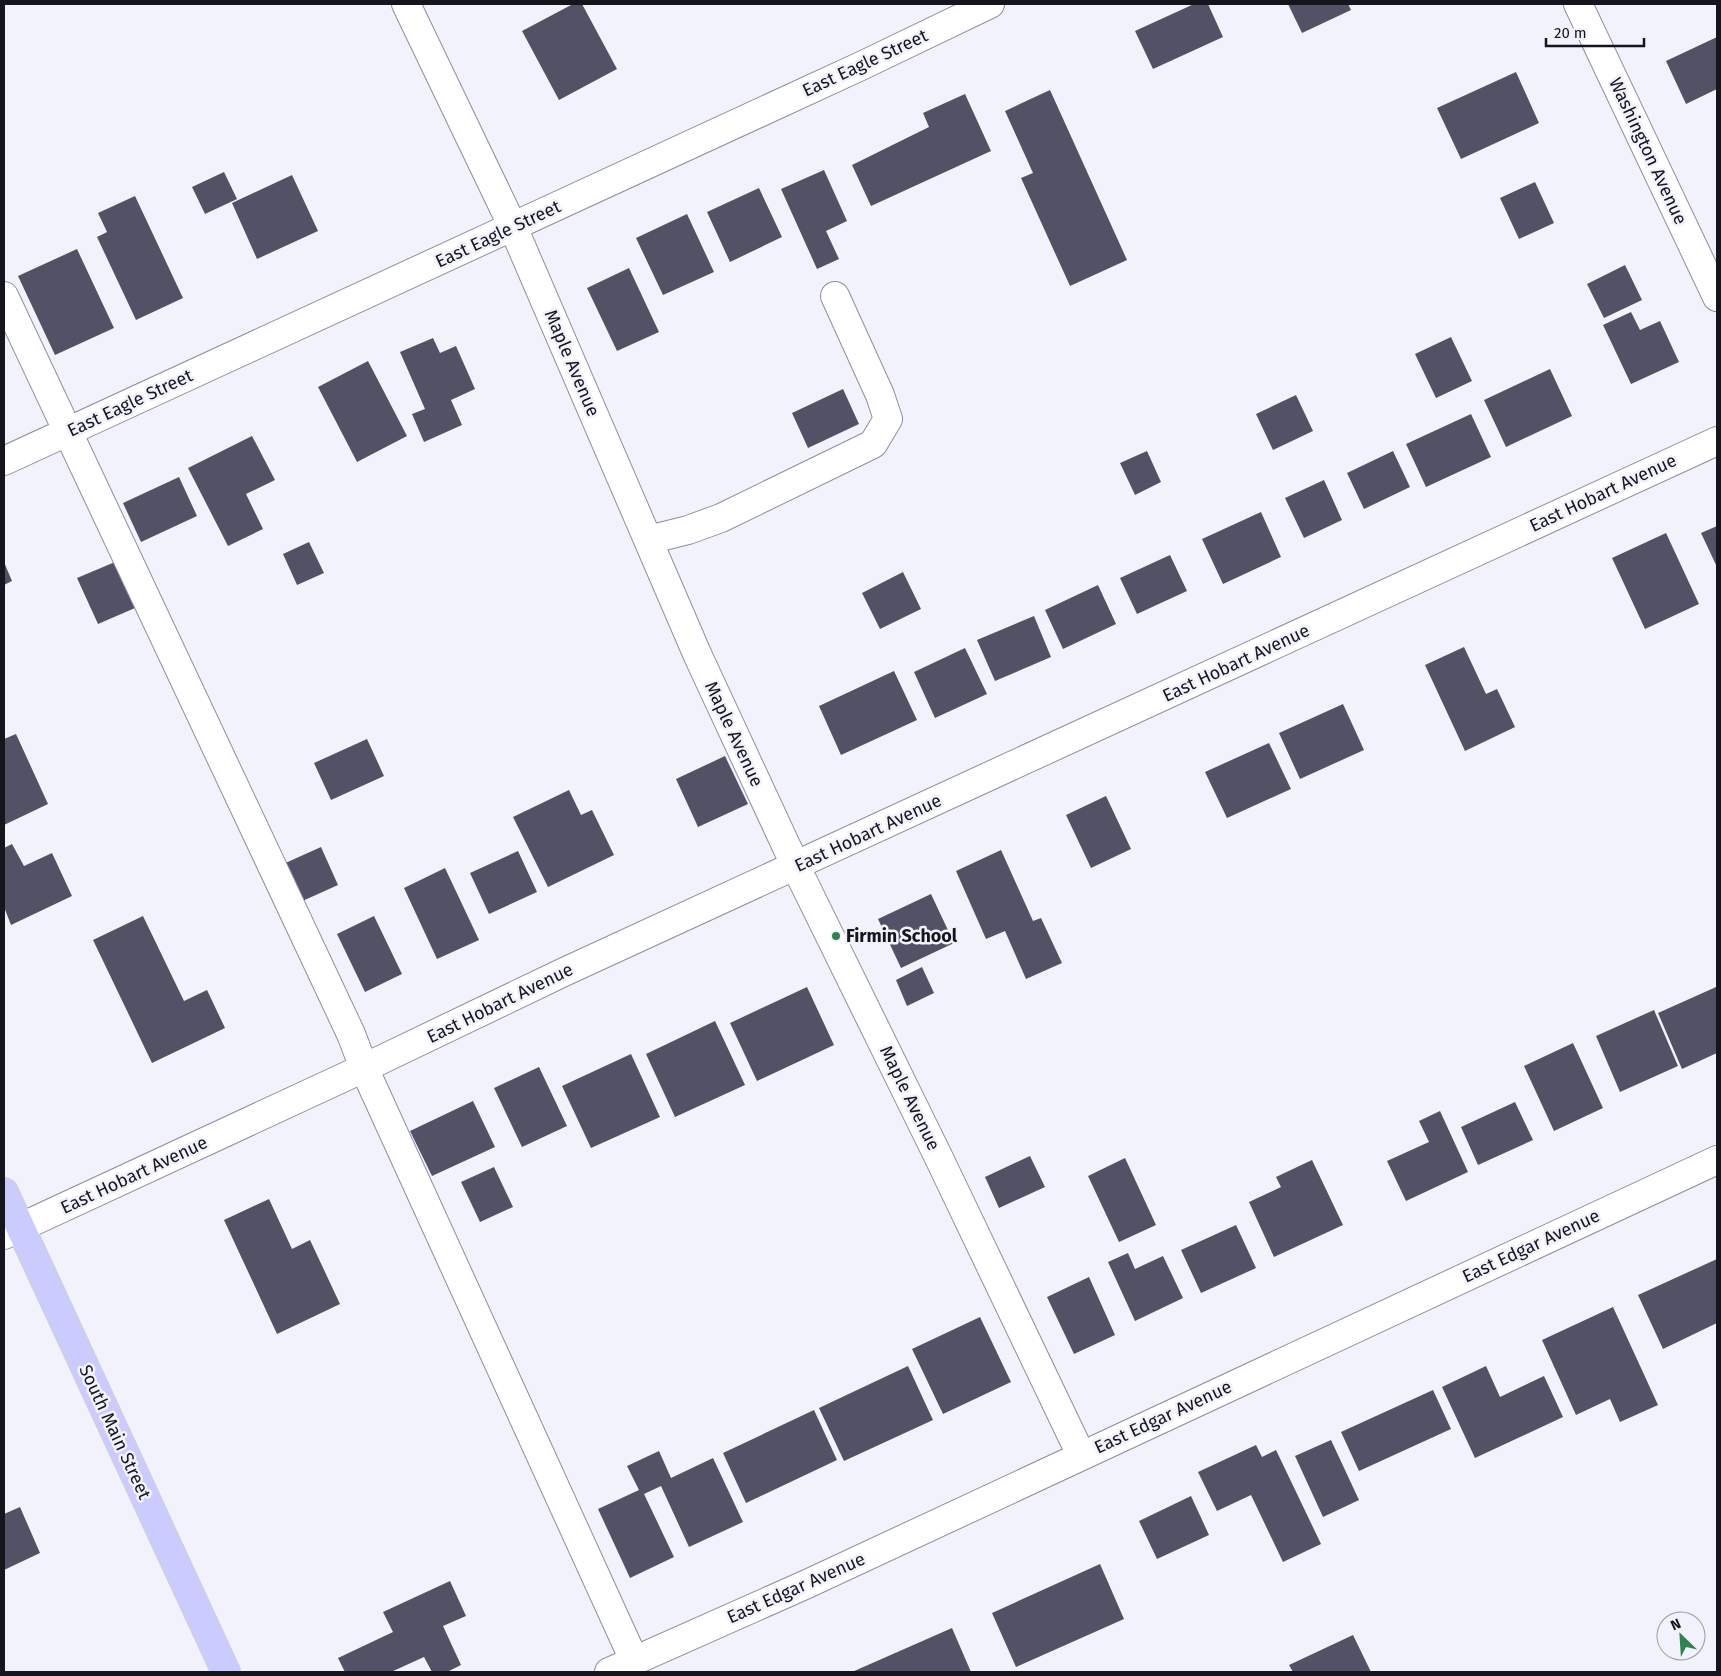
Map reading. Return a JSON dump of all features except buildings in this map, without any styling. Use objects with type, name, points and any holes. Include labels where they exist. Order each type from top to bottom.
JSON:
[{"type":"main road","name":"South Main Street","points":[[4,1192],[12,1231],[226,1672]]},
{"type":"street","name":"Maple Avenue","points":[[406,4],[513,227],[698,656],[796,867],[938,1156],[1081,1455]]},
{"type":"street","name":"East Eagle Street","points":[[4,461],[513,227],[990,4]]},
{"type":"street","name":"Washington Avenue","points":[[1578,4],[1717,297]]},
{"type":"street","points":[[4,296],[351,1034],[364,1068],[634,1660]]},
{"type":"street","points":[[648,540],[688,530],[720,518],[873,444],[888,419],[880,395],[835,296]]},
{"type":"street","name":"East Hobart Avenue","points":[[12,1231],[364,1068],[564,972],[796,867],[1717,440]]},
{"type":"street","name":"East Edgar Avenue","points":[[609,1672],[807,1584],[1717,1160]]},
{"type":"place","name":"Firmin School","points":[[836,936]]}]
